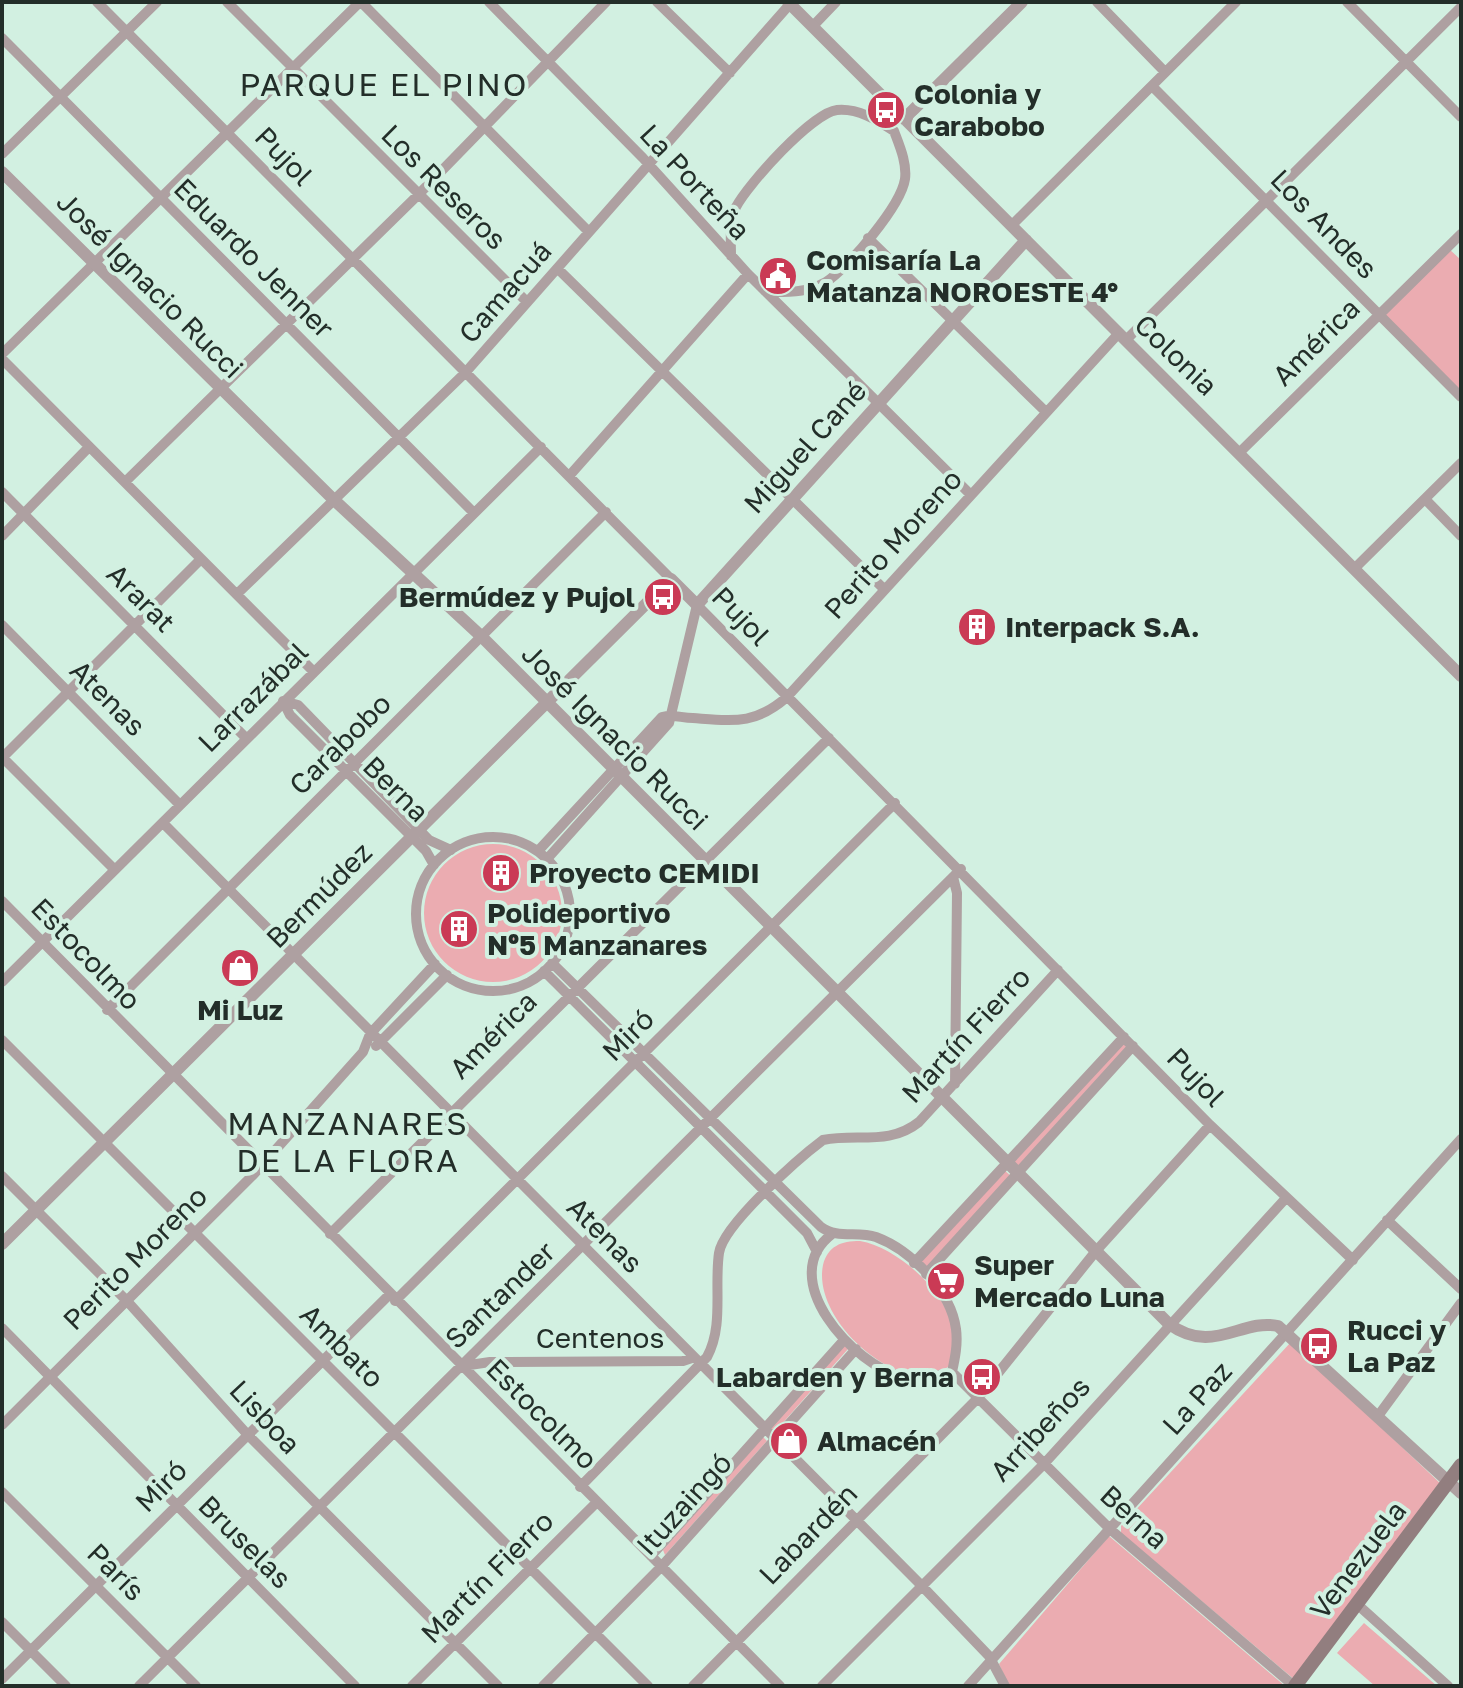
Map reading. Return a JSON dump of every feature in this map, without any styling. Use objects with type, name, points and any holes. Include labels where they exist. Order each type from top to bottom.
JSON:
[{"type":"main road","name":"Venezuela","points":[[1294,1686],[1461,1465]]},
{"type":"street","name":"Pujol","points":[[97,2],[895,803],[957,873],[1058,970],[1210,1125],[1353,1260]]},
{"type":"street","points":[[2,154],[157,2]]},
{"type":"street","name":"Los Reseros","points":[[227,2],[527,302]]},
{"type":"street","points":[[313,671],[2,357],[360,2],[588,231]]},
{"type":"street","name":"La Porteña","points":[[489,2],[649,166],[748,274],[970,494]]},
{"type":"street","points":[[125,482],[418,195],[606,2]]},
{"type":"street","points":[[657,2],[730,73]]},
{"type":"street","points":[[813,26],[836,2]]},
{"type":"street","points":[[894,131],[1022,2]]},
{"type":"street","points":[[1097,2],[1165,72]]},
{"type":"street","points":[[1012,225],[1236,2]]},
{"type":"street","points":[[1347,2],[1461,117]]},
{"type":"street","name":"Camacuá","points":[[237,594],[465,373],[789,3]]},
{"type":"street","name":"Colonia","points":[[789,3],[1461,676]]},
{"type":"street","name":"Perito Moreno","points":[[672,714],[690,718],[754,719],[769,712],[787,697],[1045,411],[1267,199],[1461,7]]},
{"type":"street","name":"Eduardo Jenner","points":[[2,38],[473,512]]},
{"type":"street","name":"Los Andes","points":[[1152,86],[1461,397]]},
{"type":"street","points":[[731,256],[736,207],[813,120],[836,110],[849,111],[865,114],[894,131],[905,179],[894,205],[868,238],[827,281],[797,291],[765,291]]},
{"type":"street","name":"José Ignacio Rucci","points":[[2,172],[333,499],[482,637],[1169,1324],[1184,1333],[1206,1337],[1230,1336],[1270,1324],[1288,1332]]},
{"type":"street","name":"América","points":[[1240,452],[1461,234]]},
{"type":"street","points":[[868,238],[1045,411]]},
{"type":"street","name":"Miguel Cané","points":[[672,714],[673,698],[697,605],[1026,240]]},
{"type":"street","points":[[558,269],[884,589]]},
{"type":"street","points":[[570,475],[748,274]]},
{"type":"street","points":[[2,536],[89,447]]},
{"type":"street","name":"Larrazábal","points":[[2,982],[541,447]]},
{"type":"street","points":[[1355,568],[1461,463]]},
{"type":"street","name":"Ararat","points":[[2,492],[246,738]]},
{"type":"street","points":[[1425,499],[1461,536]]},
{"type":"street","name":"Carabobo","points":[[107,1010],[606,512]]},
{"type":"street","points":[[114,869],[2,758],[201,559]]},
{"type":"street","name":"Bermúdez","points":[[2,1244],[671,579]]},
{"type":"street","name":"Atenas","points":[[2,625],[180,805]]},
{"type":"street","name":"Berna","points":[[283,701],[298,705],[354,763],[414,833],[434,865]]},
{"type":"street","name":"Berna","points":[[283,701],[290,715],[345,772],[414,833],[451,850]]},
{"type":"street","points":[[547,859],[662,717],[672,714]]},
{"type":"street","name":"América","points":[[330,1234],[448,1113],[829,738]]},
{"type":"street","points":[[538,851],[618,774]]},
{"type":"street","name":"Miró","points":[[2,1679],[247,1434],[516,1179],[895,803]]},
{"type":"street","name":"Atenas","points":[[163,823],[448,1113],[921,1585],[992,1659],[1005,1686]]},
{"type":"street","name":"Berna","points":[[494,837],[517,841],[538,851],[561,877],[570,910],[564,943],[548,967],[525,984],[502,990],[467,986],[447,975],[435,964],[419,932],[416,909],[422,886],[434,865],[451,850],[471,840],[494,837]]},
{"type":"street","points":[[955,1084],[957,873]]},
{"type":"street","name":"Santander","points":[[139,1686],[957,873]]},
{"type":"street","name":"Estocolmo","points":[[2,901],[392,1298],[780,1686]]},
{"type":"street","name":"Perito Moreno","points":[[2,1425],[260,1164],[363,1052],[370,1034],[435,964]]},
{"type":"street","points":[[548,967],[635,1062],[807,1233],[817,1252]]},
{"type":"street","name":"Martín Fierro","points":[[580,1487],[715,1339],[720,1245],[729,1230],[823,1140],[896,1135],[913,1127],[1058,970]]},
{"type":"street","name":"Perito Moreno","points":[[363,1052],[380,1044],[447,975]]},
{"type":"street","points":[[572,991],[644,1053],[776,1184],[832,1234],[879,1238],[926,1274],[946,1300],[955,1321],[957,1352],[952,1372],[905,1378],[883,1369],[844,1340],[827,1320],[816,1298],[813,1278],[817,1252],[832,1234]]},
{"type":"street","points":[[914,1263],[1124,1037]]},
{"type":"street","name":"Ambato","points":[[2,1040],[648,1686]]},
{"type":"street","points":[[926,1274],[1133,1046]]},
{"type":"street","name":"Labardén","points":[[693,1686],[978,1398],[1096,1251],[1210,1125]]},
{"type":"street","name":"La Paz","points":[[968,1686],[1461,1139]]},
{"type":"street","name":"Lisboa","points":[[2,1176],[127,1301],[247,1434],[498,1686]]},
{"type":"street","name":"Arribeños","points":[[822,1686],[1043,1465],[1286,1198]]},
{"type":"street","points":[[1387,1220],[1461,1289]]},
{"type":"street","points":[[1378,1416],[1461,1303]]},
{"type":"street","name":"Bruselas","points":[[2,1328],[174,1506],[355,1686]]},
{"type":"street","points":[[1288,1332],[1461,1493]]},
{"type":"street","name":"Ituzaingó","points":[[651,1556],[844,1340]]},
{"type":"street","points":[[479,1349],[489,1362]]},
{"type":"street","name":"Ituzaingó","points":[[543,1686],[661,1567],[856,1349]]},
{"type":"street","name":"Centenos","points":[[461,1367],[489,1362],[696,1361]]},
{"type":"street","name":"Berna","points":[[952,1372],[1111,1530],[1294,1686]]},
{"type":"street","name":"París","points":[[2,1492],[196,1686]]},
{"type":"street","name":"Martín Fierro","points":[[412,1686],[596,1503]]},
{"type":"street","points":[[1358,1605],[1448,1686]]},
{"type":"street","points":[[2,1622],[66,1686]]},
{"type":"shaded area","points":[[1448,248],[1461,260],[1461,392],[1382,313]]},
{"type":"shaded area","points":[[493,844],[519,849],[542,864],[557,887],[562,913],[557,939],[542,962],[519,977],[493,982],[467,977],[444,962],[429,939],[424,913],[429,887],[444,864],[467,849]]},
{"type":"shaded area","points":[[1123,1042],[1128,1046],[1018,1167],[1013,1163]]},
{"type":"shaded area","points":[[1004,1170],[1011,1176],[925,1269],[918,1262]]},
{"type":"shaded area","points":[[860,1241],[900,1259],[934,1291],[951,1322],[950,1365],[932,1374],[911,1374],[889,1366],[867,1352],[847,1333],[832,1311],[823,1288],[823,1265],[828,1253],[836,1246]]},
{"type":"shaded area","points":[[1291,1342],[1442,1485],[1295,1680],[1121,1533],[1121,1526]]},
{"type":"shaded area","points":[[844,1345],[848,1349],[773,1434],[768,1430]]},
{"type":"shaded area","points":[[763,1437],[767,1441],[665,1555],[663,1550]]},
{"type":"shaded area","points":[[1109,1536],[1285,1686],[1009,1686],[999,1664]]},
{"type":"shaded area","points":[[1364,1623],[1437,1686],[1375,1686],[1337,1653]]},
{"type":"place","name":"Colonia y Carabobo","points":[[886,110]]},
{"type":"place","name":"Comisaría La Matanza NOROESTE 4°","points":[[778,276]]},
{"type":"place","name":"Bermúdez y Pujol","points":[[663,597]]},
{"type":"place","name":"Interpack S.A.","points":[[977,627]]},
{"type":"place","name":"Proyecto CEMIDI","points":[[501,873]]},
{"type":"place","name":"Polideportivo Nº5 Manzanares","points":[[459,929]]},
{"type":"place","name":"Mi Luz","points":[[240,968]]},
{"type":"place","name":"Super Mercado Luna","points":[[946,1281]]},
{"type":"place","name":"Rucci y La Paz","points":[[1319,1346]]},
{"type":"place","name":"Labarden y Berna","points":[[982,1377]]},
{"type":"place","name":"Almacén","points":[[789,1441]]},
{"type":"district","name":"PARQUE EL PINO","points":[[384,85]]},
{"type":"district","name":"MANZANARES DE LA FLORA","points":[[348,1142]]}]
